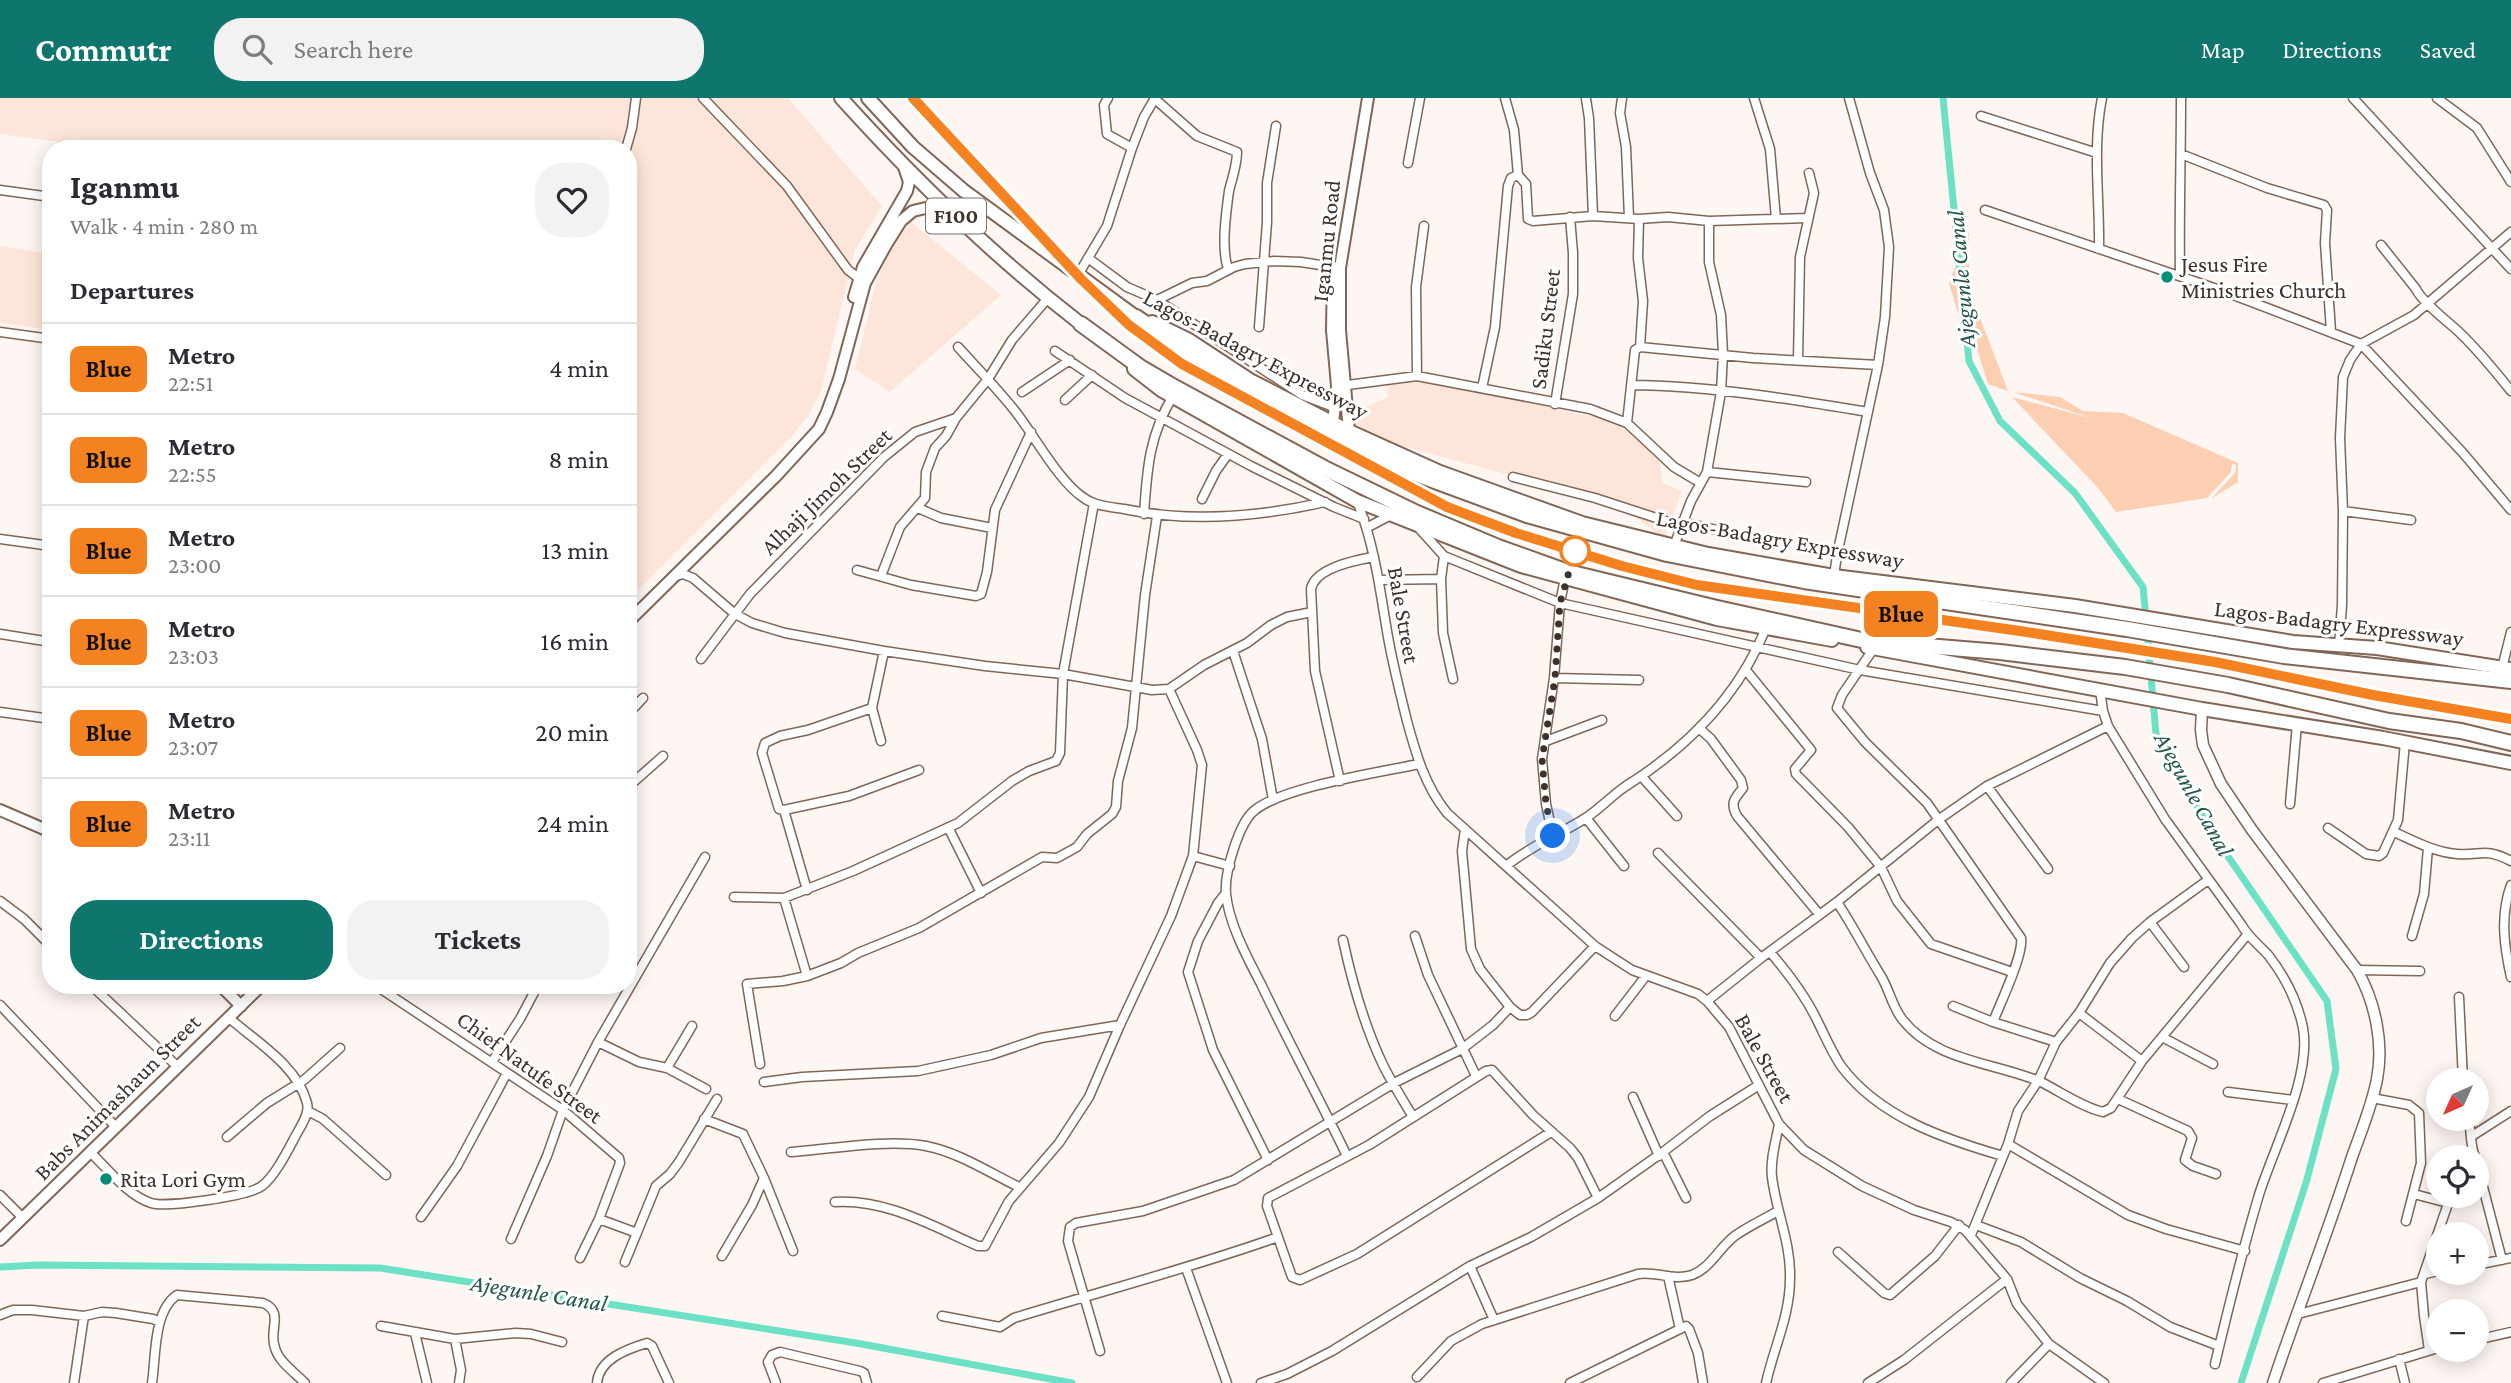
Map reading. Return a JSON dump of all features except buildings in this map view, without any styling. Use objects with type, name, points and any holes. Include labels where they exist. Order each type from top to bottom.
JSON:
[{"type":"highway","name":"Lagos-Badagry Expressway","points":[[1136,317],[1171,342],[1333,437],[1424,477],[1527,515],[1667,554],[1804,581],[2127,629],[2284,656],[2511,681]]},
{"type":"highway","name":"F100","points":[[1081,324],[1176,388],[1324,468],[1463,533],[1568,572],[1866,641],[2000,652],[2163,673],[2389,721],[2461,731],[2511,743]]},
{"type":"main road","name":"F100","points":[[841,98],[904,167],[946,207],[1081,324]]},
{"type":"main road","name":"Lagos-Badagry Expressway","points":[[868,98],[913,147],[943,173],[1136,317],[1189,340],[1250,380],[1349,431],[1440,472],[1582,523],[1708,554],[1834,576],[2108,612],[2293,642],[2377,648],[2507,668]]},
{"type":"main road","name":"Iganmu Road","points":[[1349,431],[1332,330],[1333,267],[1360,98]]},
{"type":"main road","name":"Iganmu Road","points":[[1333,423],[1342,386],[1340,268],[1367,98]]},
{"type":"main road","points":[[637,604],[806,444],[823,421],[839,379],[862,281],[886,225],[907,191],[909,182],[904,167]]},
{"type":"main road","points":[[862,281],[905,216],[920,208],[946,207]]},
{"type":"main road","points":[[1081,324],[1104,347],[1173,396],[1357,501],[1521,566],[1717,619],[2169,704],[2405,742],[2511,763]]},
{"type":"main road","points":[[637,613],[761,486]]},
{"type":"main road","points":[[0,810],[42,828]]},
{"type":"main road","points":[[225,994],[235,1010]]},
{"type":"main road","name":"Babs Animashaun Street","points":[[235,1010],[248,994]]},
{"type":"main road","name":"Babs Animashaun Street","points":[[0,1240],[252,994]]},
{"type":"street","points":[[629,140],[636,98]]},
{"type":"street","points":[[703,98],[787,186],[849,270],[862,281]]},
{"type":"street","points":[[1108,98],[1104,105],[1107,134],[1132,148]]},
{"type":"street","points":[[1408,163],[1420,98]]},
{"type":"street","points":[[1505,98],[1514,130],[1518,175],[1526,184],[1528,219],[1536,221],[1593,216],[1639,219],[1668,217],[1709,221],[1807,218]]},
{"type":"street","points":[[1622,98],[1620,113],[1626,146],[1629,218]]},
{"type":"street","points":[[1754,98],[1770,149],[1776,219]]},
{"type":"street","points":[[1834,576],[1878,365],[1885,317],[1888,229],[1849,98]]},
{"type":"street","points":[[2099,249],[2097,153],[2102,98]]},
{"type":"street","points":[[2179,276],[2181,98]]},
{"type":"street","points":[[2353,98],[2511,270]]},
{"type":"street","points":[[2437,98],[2477,128],[2511,182]]},
{"type":"street","points":[[1079,275],[1107,226],[1132,148],[1144,117],[1155,99],[1197,136],[1237,152],[1225,231],[1228,270]]},
{"type":"street","points":[[1586,99],[1590,118],[1593,216]]},
{"type":"street","points":[[1981,116],[2097,153]]},
{"type":"street","points":[[1259,327],[1267,183],[1276,126]]},
{"type":"street","points":[[2181,154],[2267,188],[2324,205],[2327,210],[2325,243],[2331,331]]},
{"type":"street","points":[[1798,360],[1800,257],[1814,193],[1809,173]]},
{"type":"street","points":[[1482,388],[1494,327],[1508,186],[1511,178],[1518,175]]},
{"type":"street","points":[[0,190],[42,196]]},
{"type":"street","points":[[1985,210],[2179,276],[2361,344],[2463,453],[2511,510]]},
{"type":"street","name":"Sadiku Street","points":[[1555,404],[1573,294],[1570,218]]},
{"type":"street","points":[[1639,219],[1638,258],[1643,301],[1640,347]]},
{"type":"street","points":[[1674,546],[1699,482],[1707,472],[1721,392],[1721,315],[1709,262],[1709,221]]},
{"type":"street","points":[[1417,376],[1416,287],[1424,226]]},
{"type":"street","points":[[2339,646],[2343,511],[2340,438],[2343,377],[2350,360],[2361,344],[2403,322],[2511,232]]},
{"type":"street","points":[[2381,245],[2420,297],[2429,302],[2477,351],[2511,391]]},
{"type":"street","points":[[1088,258],[1128,287],[1157,300],[1302,395],[1336,408]]},
{"type":"street","points":[[1157,300],[1192,283],[1217,277],[1245,264],[1264,261],[1301,262],[1333,267]]},
{"type":"street","points":[[880,576],[900,527],[925,498],[925,477],[934,447],[946,436],[1012,341],[1048,298]]},
{"type":"street","points":[[0,332],[42,338]]},
{"type":"street","points":[[958,347],[1031,432],[1070,486],[1094,503],[1157,516],[1225,517],[1291,510],[1325,502]]},
{"type":"street","points":[[1627,423],[1635,350],[1640,347],[1878,365]]},
{"type":"street","points":[[1055,351],[1114,391],[1228,454],[1366,523],[1391,515]]},
{"type":"street","points":[[1022,392],[1070,359]]},
{"type":"street","points":[[1065,400],[1093,375]]},
{"type":"street","points":[[1342,386],[1417,376],[1590,409],[1627,423],[1674,467],[1699,482]]},
{"type":"street","points":[[1631,385],[1672,386],[1786,399],[1868,412]]},
{"type":"street","points":[[1144,514],[1153,438],[1160,416],[1173,396]]},
{"type":"street","name":"Alhaji Jimoh Street","points":[[701,659],[763,580],[895,447],[915,432],[956,418]]},
{"type":"street","points":[[857,569],[911,585],[976,596],[981,594],[985,588],[992,528],[1000,496],[1031,432]]},
{"type":"street","points":[[1202,499],[1228,454]]},
{"type":"street","points":[[1707,472],[1807,482]]},
{"type":"street","points":[[1513,477],[1681,524],[1744,536]]},
{"type":"street","name":"Bale Street","points":[[1357,501],[1366,523],[1380,580],[1395,676],[1419,764],[1439,803],[1595,946],[1645,977],[1698,995],[1707,1001],[1728,1027],[1779,1124],[1804,1150],[1840,1174],[1891,1200],[1959,1225],[1971,1235],[2007,1279],[2017,1304],[2049,1344],[2104,1383]]},
{"type":"street","points":[[734,897],[784,898],[807,890],[948,828],[1012,781],[1058,758],[1063,674],[1094,503]]},
{"type":"street","points":[[918,508],[941,518],[992,528]]},
{"type":"street","points":[[2343,511],[2411,520]]},
{"type":"street","points":[[760,1064],[747,984],[807,976],[919,928],[1042,857],[1057,858],[1070,851],[1112,814],[1116,807],[1118,781],[1132,728],[1138,656],[1157,516]]},
{"type":"street","points":[[1416,525],[1444,556],[1560,603],[1860,670],[2103,711]]},
{"type":"street","points":[[0,539],[42,545]]},
{"type":"street","points":[[1444,556],[1441,579],[1443,633],[1453,679]]},
{"type":"street","points":[[1340,781],[1316,682],[1312,581],[1337,567],[1374,557]]},
{"type":"street","points":[[691,560],[693,578]]},
{"type":"street","points":[[675,576],[683,574],[693,578],[735,614],[752,623],[785,633],[985,666],[1063,674],[1137,689],[1168,689],[1271,625],[1287,617],[1312,612]]},
{"type":"street","points":[[1553,836],[1542,775],[1565,578]]},
{"type":"street","points":[[1380,580],[1441,579]]},
{"type":"street","points":[[1506,866],[1524,851],[1586,818],[1626,787],[1643,778],[1700,729],[1745,669],[1766,628]]},
{"type":"street","points":[[2507,668],[2511,632]]},
{"type":"street","points":[[0,634],[42,641]]},
{"type":"street","points":[[1874,648],[1838,703],[1840,713],[1883,761],[1927,803],[2021,938],[2022,943],[1993,1022]]},
{"type":"street","points":[[881,741],[872,708],[884,651]]},
{"type":"street","points":[[1233,651],[1262,739],[1273,800]]},
{"type":"street","points":[[1745,669],[1811,750],[1795,769],[1796,774],[1848,827],[1881,867],[1897,901],[1931,944],[2012,972]]},
{"type":"street","points":[[1555,678],[1639,680]]},
{"type":"street","points":[[835,1202],[851,1201],[888,1206],[982,1247],[987,1244],[1009,1201],[1059,1143],[1089,1097],[1171,916],[1193,856],[1202,765],[1168,689]]},
{"type":"street","points":[[2100,690],[2108,726],[2139,779],[2247,935],[2268,955],[2281,974],[2295,1001],[2303,1027],[2303,1056],[2293,1100],[2259,1195],[2215,1364]]},
{"type":"street","points":[[637,704],[643,698]]},
{"type":"street","points":[[872,708],[765,743],[762,753],[779,808],[784,810],[849,796],[919,770]]},
{"type":"street","points":[[2203,709],[2203,745],[2221,783],[2252,830],[2357,970],[2365,984],[2377,1026],[2378,1078],[2273,1383]]},
{"type":"street","points":[[0,712],[42,718]]},
{"type":"street","points":[[1546,741],[1602,720]]},
{"type":"street","points":[[2290,804],[2297,724]]},
{"type":"street","points":[[1707,1001],[1837,902],[1938,820],[1987,786],[2108,726]]},
{"type":"street","points":[[1700,729],[1711,738],[1741,780],[1743,788],[1732,805],[1737,816],[1819,914]]},
{"type":"street","points":[[2328,828],[2366,854],[2373,856],[2383,853],[2394,832],[2400,808],[2405,742]]},
{"type":"street","points":[[637,779],[663,757]]},
{"type":"street","points":[[1347,1156],[1252,965],[1231,914],[1226,893],[1230,866],[1242,827],[1256,809],[1273,800],[1340,781],[1419,764]]},
{"type":"street","points":[[1643,778],[1677,816]]},
{"type":"street","points":[[1987,786],[2048,869]]},
{"type":"street","points":[[784,810],[807,890]]},
{"type":"street","points":[[1586,818],[1624,866]]},
{"type":"street","points":[[948,828],[981,893]]},
{"type":"street","points":[[1465,829],[1462,851],[1471,949],[1480,969],[1510,1007],[1520,1015],[1532,1012],[1595,946]]},
{"type":"street","points":[[2394,832],[2428,848],[2456,854],[2489,852],[2511,861]]},
{"type":"street","points":[[2412,936],[2424,894],[2428,848]]},
{"type":"street","points":[[1658,853],[1761,958]]},
{"type":"street","points":[[1193,856],[1230,866]]},
{"type":"street","points":[[637,975],[705,858]]},
{"type":"street","points":[[1971,1235],[2008,1144],[2018,1111],[2038,1081],[2056,1042],[2079,1013],[2110,963],[2150,922],[2208,880]]},
{"type":"street","points":[[2511,885],[2504,922],[2511,977]]},
{"type":"street","points":[[1226,893],[1198,941],[1188,972],[1213,1050],[1268,1160]]},
{"type":"street","points":[[784,898],[807,976]]},
{"type":"street","points":[[0,901],[42,937]]},
{"type":"street","points":[[1837,902],[1881,976],[1900,1017],[1911,1030],[1932,1044],[1964,1059],[2038,1081],[2100,1112],[2108,1111],[2118,1099],[2142,1061],[2247,935]]},
{"type":"street","points":[[2150,922],[2184,967]]},
{"type":"street","points":[[1415,936],[1428,975],[1476,1076]]},
{"type":"street","points":[[1343,940],[1363,1014],[1383,1064],[1413,1117]]},
{"type":"street","points":[[1770,952],[1806,999],[1840,1064],[1867,1094],[1927,1130],[2003,1156]]},
{"type":"street","points":[[2357,970],[2420,971]]},
{"type":"street","points":[[1615,1016],[1645,977]]},
{"type":"street","points":[[101,994],[178,1067]]},
{"type":"street","name":"Chief Natufe Street","points":[[389,994],[563,1110],[619,1157],[620,1163],[599,1219]]},
{"type":"street","points":[[492,1062],[533,994]]},
{"type":"street","points":[[511,1240],[547,1156],[563,1110],[626,994]]},
{"type":"street","points":[[2459,996],[2462,1068]]},
{"type":"street","points":[[1953,1006],[2056,1042]]},
{"type":"street","points":[[1100,1351],[1069,1241],[1070,1227],[1076,1223],[1143,1211],[1234,1180],[1394,1083],[1462,1049],[1493,1025],[1510,1007]]},
{"type":"street","points":[[2,1010],[115,1126]]},
{"type":"street","points":[[90,1152],[142,1199],[155,1204],[168,1205],[251,1192],[268,1180],[308,1111],[298,1083],[235,1010]]},
{"type":"street","points":[[2079,1013],[2142,1061]]},
{"type":"street","points":[[764,1083],[802,1077],[918,1070],[991,1055],[1041,1038],[1120,1025]]},
{"type":"street","points":[[667,1068],[692,1026]]},
{"type":"street","points":[[2162,1037],[2213,1064]]},
{"type":"street","points":[[598,1042],[639,1062],[667,1068],[706,1089]]},
{"type":"street","points":[[227,1137],[267,1103],[304,1080],[340,1048]]},
{"type":"street","points":[[1551,1132],[1357,1254],[1300,1280],[1292,1277],[1267,1206],[1268,1198],[1347,1156],[1476,1076],[1492,1070],[1515,1097],[1578,1158],[1598,1198]]},
{"type":"street","points":[[421,1217],[457,1167],[507,1073]]},
{"type":"street","points":[[1261,1383],[1287,1374],[1332,1351],[1470,1266],[1531,1237],[1598,1198],[1710,1116],[1759,1085]]},
{"type":"street","points":[[2228,1092],[2293,1100]]},
{"type":"street","points":[[1633,1097],[1686,1198]]},
{"type":"street","points":[[2372,1098],[2409,1105],[2418,1113],[2422,1154],[2406,1221]]},
{"type":"street","points":[[625,1262],[656,1186],[679,1162],[717,1099]]},
{"type":"street","points":[[2118,1099],[2188,1131],[2192,1138],[2185,1160],[2193,1166],[2216,1174]]},
{"type":"street","points":[[308,1111],[323,1119],[386,1175]]},
{"type":"street","points":[[2472,1136],[2511,1111]]},
{"type":"street","points":[[704,1119],[743,1134],[793,1251]]},
{"type":"street","points":[[1766,1383],[1786,1318],[1790,1280],[1787,1244],[1772,1175],[1779,1124]]},
{"type":"street","points":[[2471,1131],[2471,1145]]},
{"type":"street","points":[[791,1152],[893,1144],[926,1147],[955,1156],[1019,1187]]},
{"type":"street","points":[[2008,1144],[2044,1163],[2086,1192],[2127,1215],[2245,1251]]},
{"type":"street","points":[[722,1256],[752,1205],[764,1178]]},
{"type":"street","points":[[2414,1194],[2426,1196]]},
{"type":"street","points":[[0,1195],[23,1218]]},
{"type":"street","points":[[2426,1299],[2423,1278],[2446,1208]]},
{"type":"street","points":[[2489,1208],[2502,1260]]},
{"type":"street","points":[[1417,1377],[1451,1341],[1494,1320],[1638,1274],[1655,1273],[1680,1277],[1700,1271],[1735,1236],[1778,1211]]},
{"type":"street","points":[[580,1258],[599,1219],[636,1233]]},
{"type":"street","points":[[1838,1252],[1884,1293],[1890,1295],[1935,1256],[1959,1225]]},
{"type":"street","points":[[1976,1225],[2014,1238],[2080,1278],[2170,1326],[2219,1346]]},
{"type":"street","points":[[942,1316],[998,1327],[1014,1318],[1186,1268],[1278,1237]]},
{"type":"street","points":[[2489,1262],[2511,1258]]},
{"type":"street","points":[[1470,1266],[1494,1320]]},
{"type":"street","points":[[1186,1268],[1227,1383]]},
{"type":"street","points":[[1668,1276],[1679,1329]]},
{"type":"street","points":[[2298,1314],[2426,1277]]},
{"type":"street","points":[[1868,1383],[1904,1360],[2007,1279]]},
{"type":"street","points":[[152,1383],[160,1322],[169,1300],[177,1295],[268,1305],[275,1312],[272,1336],[274,1348],[279,1357],[305,1383]]},
{"type":"street","points":[[0,1315],[13,1310],[85,1316],[102,1312],[160,1322]]},
{"type":"street","points":[[74,1383],[85,1316]]},
{"type":"street","points":[[381,1326],[456,1339],[516,1333],[562,1342]]},
{"type":"street","points":[[1570,1383],[1686,1326],[1698,1353],[1703,1383]]},
{"type":"street","points":[[2489,1337],[2511,1332]]},
{"type":"street","points":[[415,1334],[427,1383]]},
{"type":"street","points":[[456,1339],[461,1370],[459,1383]]},
{"type":"street","points":[[597,1379],[605,1364],[618,1354],[639,1345],[650,1344],[669,1383]]},
{"type":"street","points":[[2011,1383],[2049,1344]]},
{"type":"street","points":[[2323,1383],[2426,1351]]},
{"type":"street","points":[[776,1383],[768,1362],[772,1355],[780,1352],[860,1370],[867,1381]]},
{"type":"street","points":[[2399,1359],[2405,1383]]},
{"type":"shaded area","points":[[0,98],[788,98],[882,206],[855,250],[821,391],[809,415],[791,437],[637,591],[637,140],[45,140],[0,134]]},
{"type":"shaded area","points":[[911,222],[1001,295],[890,392],[855,369],[876,283],[887,253]]},
{"type":"shaded area","points":[[1969,232],[1969,289],[2008,391],[1988,384],[1973,336],[1959,316],[1949,283]]},
{"type":"shaded area","points":[[0,246],[42,253],[42,329],[0,323]]},
{"type":"shaded area","points":[[1402,379],[1455,385],[1527,400],[1571,413],[1613,420],[1659,456],[1662,483],[1682,491],[1664,538],[1616,503],[1404,447],[1355,429],[1345,415],[1388,398],[1387,382]]},
{"type":"shaded area","points":[[2013,392],[2060,397],[2083,411],[2123,413],[2238,463],[2238,482],[2211,499],[2235,473],[2236,465],[2232,464],[2231,472],[2207,498],[2116,512],[2099,489],[2012,397],[2094,419]]},
{"type":"waterway","name":"Ajegunle Canal","points":[[1943,98],[1969,361],[2000,421],[2075,493],[2143,587],[2146,618]]},
{"type":"waterway","name":"Ajegunle Canal","points":[[2147,630],[2156,734],[2214,836],[2327,1001],[2336,1069],[2306,1183],[2241,1383]]},
{"type":"waterway","name":"Ajegunle Canal","points":[[0,1267],[380,1268],[856,1343],[1072,1383]]},
{"type":"railway","points":[[913,98],[1081,279],[1129,325],[1182,364],[1447,507],[1516,533],[1622,566],[1697,585],[2215,662],[2373,695],[2511,719]]},
{"type":"metro line","name":"Blue","points":[[913,98],[1081,279],[1155,346],[1182,364],[1298,428],[1447,507],[1516,533],[1622,566],[1697,585],[2215,662],[2373,695],[2511,719]]},
{"type":"place","name":"Jesus Fire Ministries Church","points":[[2167,277]]},
{"type":"place","name":"Rita Lori Gym","points":[[106,1179]]},
{"type":"route","points":[[1553,836],[1546,804],[1542,759],[1555,678],[1560,603],[1565,578],[1575,551]]}]
